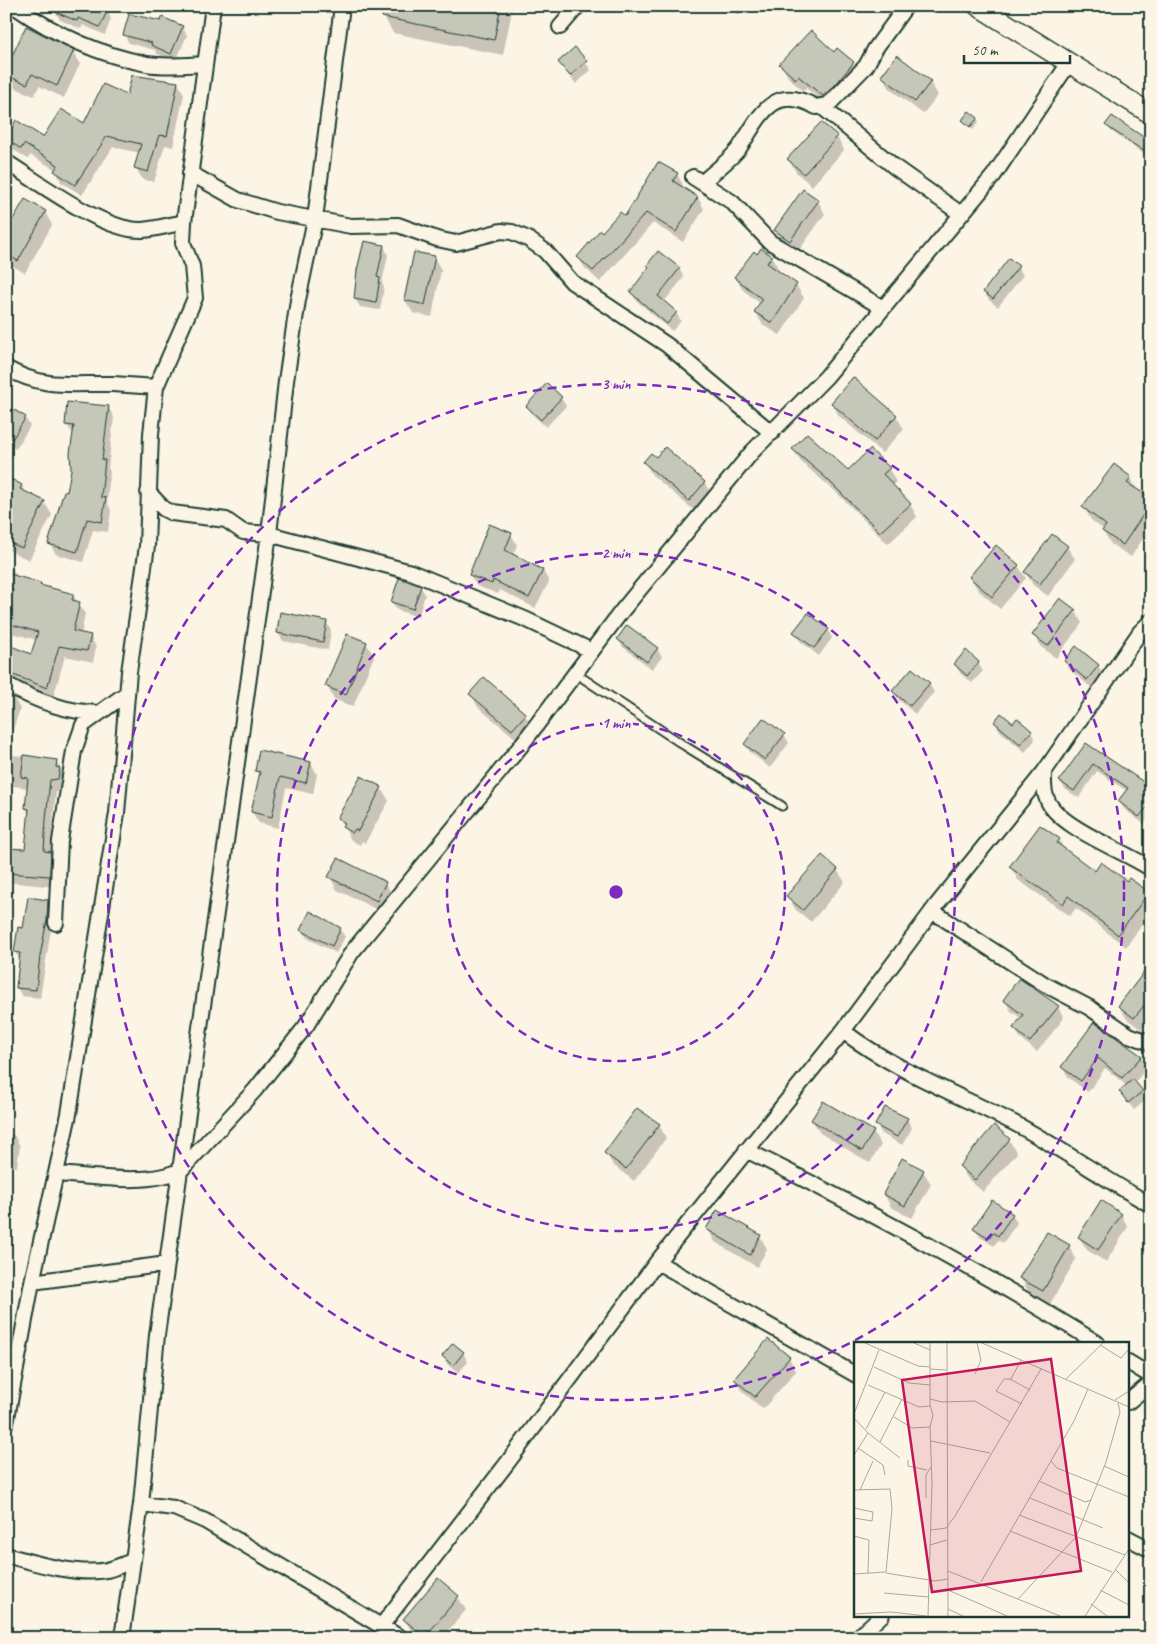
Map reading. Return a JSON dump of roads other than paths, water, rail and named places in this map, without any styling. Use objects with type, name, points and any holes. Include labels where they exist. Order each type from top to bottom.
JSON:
[{"type":"main road","points":[[978,6],[1151,114]]},
{"type":"street","points":[[14,6],[47,28],[121,58],[149,64],[205,64]]},
{"type":"street","points":[[6,1422],[32,1282],[69,1114],[117,813],[127,693],[147,546],[151,434],[156,387],[196,298],[192,266],[183,243],[184,222],[213,6]]},
{"type":"street","points":[[122,1638],[141,1504],[157,1335],[182,1169],[214,916],[269,534],[296,309],[315,219],[342,6]]},
{"type":"street","points":[[560,27],[578,6]]},
{"type":"street","points":[[883,308],[770,242],[732,202],[698,180],[739,148],[750,129],[773,103],[787,97],[803,100],[816,107],[828,105],[866,66],[875,49],[906,6]]},
{"type":"street","points":[[56,1174],[156,1178],[170,1175],[182,1169],[255,1090],[306,1026],[352,952],[520,747],[621,612],[752,452],[826,377],[994,175],[1069,63]]},
{"type":"street","points":[[821,106],[896,168],[961,214]]},
{"type":"street","points":[[6,162],[99,219],[141,230],[184,222]]},
{"type":"street","points":[[190,173],[238,200],[277,212],[352,226],[398,225],[437,239],[456,243],[501,231],[512,232],[528,238],[545,251],[572,282],[667,345],[772,433]]},
{"type":"street","points":[[6,368],[22,377],[57,386],[112,384],[156,387]]},
{"type":"street","points":[[148,492],[164,509],[172,513],[226,520],[243,532],[269,534],[411,572],[527,620],[592,651]]},
{"type":"street","points":[[382,1625],[508,1462],[656,1262],[843,1031],[932,911],[1044,772],[1140,632],[1151,621]]},
{"type":"street","points":[[6,684],[27,695],[78,712],[98,713]]},
{"type":"street","points":[[56,923],[60,841],[74,751],[83,724],[127,693]]},
{"type":"street","points":[[1044,772],[1046,798],[1056,813],[1082,831],[1151,869]]},
{"type":"street","points":[[932,911],[1046,985],[1090,1008],[1129,1035],[1151,1043]]},
{"type":"street","points":[[843,1031],[883,1056],[1053,1145],[1106,1180],[1151,1205]]},
{"type":"street","points":[[746,1150],[864,1208],[973,1268],[1095,1342]]},
{"type":"street","points":[[656,1262],[854,1374]]},
{"type":"street","points":[[32,1282],[167,1264]]},
{"type":"street","points":[[1130,1363],[1151,1376]]},
{"type":"street","points":[[1130,1400],[1151,1384]]},
{"type":"street","points":[[141,1504],[174,1508],[205,1521],[401,1638]]},
{"type":"street","points":[[1130,1539],[1151,1550]]},
{"type":"street","points":[[6,1555],[30,1562],[84,1571],[106,1570],[133,1561]]},
{"type":"street","points":[[857,1638],[881,1616]]},
{"type":"lane","points":[[575,673],[685,746],[782,806]]}]
